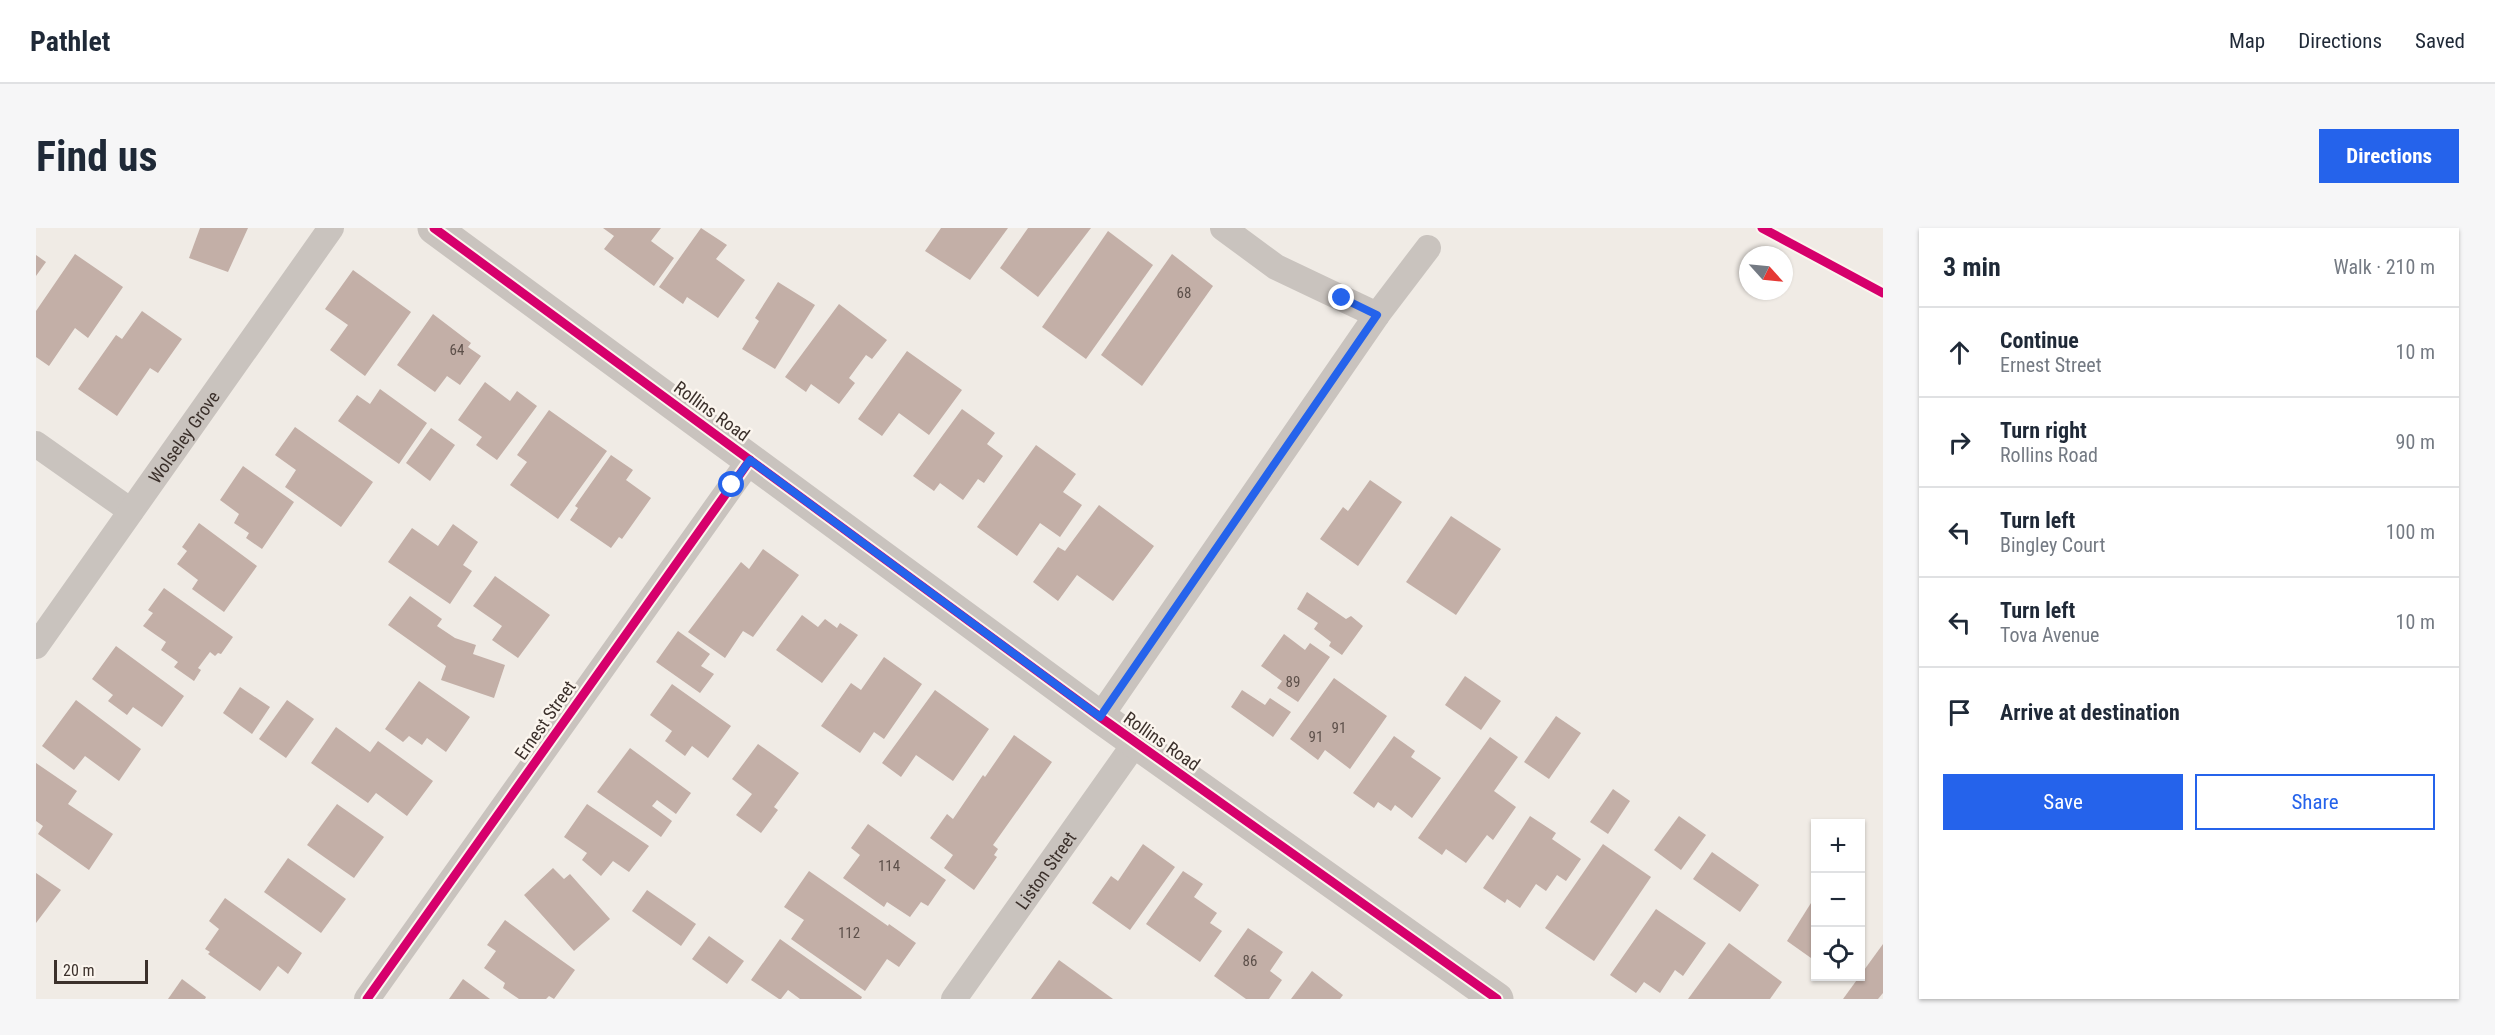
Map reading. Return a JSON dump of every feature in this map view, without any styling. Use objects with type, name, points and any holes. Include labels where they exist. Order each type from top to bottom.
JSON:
[{"type":"street","name":"Wolseley Grove","points":[[36,646],[331,228]]},
{"type":"street","name":"Rollins Road","points":[[434,228],[1100,717],[1497,999]]},
{"type":"street","points":[[1222,228],[1276,267],[1377,315]]},
{"type":"street","points":[[1100,717],[1377,315],[1428,248]]},
{"type":"street","points":[[36,444],[131,512]]},
{"type":"street","name":"Ernest Street","points":[[367,999],[750,460]]},
{"type":"street","name":"Liston Street","points":[[954,999],[1136,742]]},
{"type":"building","points":[[200,228],[248,228],[228,272],[189,258]]},
{"type":"building","points":[[603,228],[661,228],[651,241],[674,258],[654,286],[604,249],[614,236]]},
{"type":"building","points":[[701,228],[727,245],[716,259],[745,280],[718,318],[687,297],[683,304],[659,287]]},
{"type":"building","points":[[941,228],[1008,228],[970,280],[925,251]]},
{"type":"building","points":[[1028,228],[1091,228],[1038,297],[1000,268]]},
{"type":"building","points":[[1108,231],[1153,265],[1086,359],[1042,327]]},
{"type":"building","points":[[75,254],[123,287],[88,338],[75,328],[49,366],[36,357],[36,311]]},
{"type":"building","points":[[1172,254],[1213,286],[1142,386],[1101,355]]},
{"type":"building","points":[[36,255],[46,262],[36,276]]},
{"type":"building","points":[[353,270],[411,312],[365,376],[330,350],[348,325],[325,309]]},
{"type":"building","points":[[778,282],[815,305],[775,369],[742,349],[759,321],[755,318]]},
{"type":"building","points":[[839,304],[887,340],[872,359],[866,355],[849,378],[855,383],[839,404],[811,384],[806,392],[785,377]]},
{"type":"building","points":[[142,311],[182,339],[158,373],[150,368],[117,416],[78,389],[116,335],[122,339]]},
{"type":"building","points":[[433,314],[471,343],[468,347],[481,356],[460,385],[447,376],[435,392],[397,365]]},
{"type":"building","points":[[907,351],[962,390],[929,435],[899,413],[882,436],[858,419]]},
{"type":"building","points":[[485,382],[510,401],[517,391],[537,406],[497,460],[476,445],[482,437],[458,420]]},
{"type":"building","points":[[380,389],[427,423],[399,464],[338,421],[357,395],[370,404]]},
{"type":"building","points":[[962,409],[995,433],[987,444],[1003,456],[984,483],[978,479],[963,500],[940,483],[934,491],[913,476]]},
{"type":"building","points":[[549,410],[607,451],[558,519],[510,485],[527,462],[517,455]]},
{"type":"building","points":[[295,427],[373,482],[341,527],[285,487],[296,470],[275,455]]},
{"type":"building","points":[[431,428],[455,445],[430,481],[406,463]]},
{"type":"building","points":[[1036,445],[1076,474],[1063,492],[1082,505],[1060,537],[1040,523],[1017,556],[977,527]]},
{"type":"building","points":[[611,455],[633,470],[626,480],[651,498],[622,539],[619,537],[611,548],[570,520],[578,508],[575,506]]},
{"type":"building","points":[[243,466],[294,502],[262,549],[246,538],[249,533],[234,523],[239,514],[220,500]]},
{"type":"building","points":[[1370,480],[1402,502],[1358,566],[1320,539],[1343,507],[1348,511]]},
{"type":"building","points":[[1099,505],[1154,546],[1113,601],[1077,575],[1058,601],[1033,582],[1058,547],[1065,551]]},
{"type":"building","points":[[1451,516],[1501,549],[1456,615],[1406,582]]},
{"type":"building","points":[[199,523],[257,566],[224,612],[192,589],[198,580],[177,564],[187,551],[182,547]]},
{"type":"building","points":[[453,524],[478,542],[463,565],[472,571],[450,604],[388,562],[412,528],[438,546]]},
{"type":"building","points":[[763,549],[799,575],[753,637],[743,631],[725,658],[688,632],[741,562],[749,569]]},
{"type":"building","points":[[495,576],[550,615],[518,658],[492,640],[502,626],[473,606]]},
{"type":"building","points":[[164,588],[233,637],[221,654],[218,653],[215,656],[210,652],[198,668],[201,670],[194,681],[174,667],[178,662],[161,650],[166,642],[143,626],[153,613],[148,610]]},
{"type":"building","points":[[1307,592],[1346,619],[1351,616],[1363,626],[1342,655],[1329,646],[1331,642],[1314,629],[1318,623],[1297,609]]},
{"type":"building","points":[[410,596],[442,619],[437,626],[455,638],[476,645],[473,654],[505,665],[494,698],[441,680],[446,666],[388,625]]},
{"type":"building","points":[[802,615],[818,627],[825,619],[837,628],[840,623],[858,635],[822,683],[776,650]]},
{"type":"building","points":[[678,631],[710,654],[701,666],[714,674],[700,693],[656,662]]},
{"type":"building","points":[[1284,634],[1305,650],[1310,643],[1330,657],[1298,702],[1277,688],[1282,681],[1261,666]]},
{"type":"building","points":[[116,646],[184,696],[162,727],[133,707],[127,715],[108,701],[113,695],[92,679]]},
{"type":"building","points":[[884,657],[922,684],[884,739],[874,732],[860,753],[821,726],[851,683],[861,690]]},
{"type":"building","points":[[1465,676],[1501,701],[1481,730],[1445,705]]},
{"type":"building","points":[[1334,678],[1387,716],[1350,769],[1325,750],[1318,760],[1290,739]]},
{"type":"building","points":[[419,681],[470,717],[446,752],[427,738],[422,745],[409,736],[403,742],[385,729]]},
{"type":"building","points":[[672,684],[731,726],[708,758],[692,746],[685,756],[665,741],[672,731],[650,715]]},
{"type":"building","points":[[240,687],[270,707],[252,734],[223,713]]},
{"type":"building","points":[[935,690],[989,729],[953,781],[916,755],[901,777],[882,763]]},
{"type":"building","points":[[1242,690],[1265,705],[1270,698],[1291,712],[1273,737],[1231,707]]},
{"type":"building","points":[[76,700],[141,749],[119,781],[85,756],[74,770],[42,746]]},
{"type":"building","points":[[287,700],[314,719],[286,758],[259,739]]},
{"type":"building","points":[[1556,716],[1581,733],[1549,779],[1524,762]]},
{"type":"building","points":[[336,727],[370,752],[378,741],[433,781],[407,816],[376,793],[368,803],[311,763]]},
{"type":"building","points":[[1014,735],[1052,762],[993,845],[998,849],[994,855],[997,857],[974,890],[944,868],[953,855],[930,838],[947,814],[953,819]]},
{"type":"building","points":[[1394,736],[1415,751],[1411,757],[1441,778],[1412,818],[1395,805],[1391,811],[1378,802],[1374,808],[1353,793]]},
{"type":"building","points":[[1490,737],[1518,757],[1494,791],[1516,807],[1493,840],[1487,835],[1466,863],[1446,849],[1442,855],[1418,838]]},
{"type":"building","points":[[758,744],[799,773],[774,807],[778,810],[761,833],[736,815],[752,794],[732,779]]},
{"type":"building","points":[[630,748],[691,793],[676,814],[657,800],[652,806],[672,821],[661,837],[597,792]]},
{"type":"building","points":[[36,763],[77,791],[68,804],[113,834],[89,870],[38,834],[43,826],[36,821]]},
{"type":"building","points":[[1613,789],[1630,801],[1608,834],[1590,822]]},
{"type":"building","points":[[337,804],[384,837],[354,878],[307,845]]},
{"type":"building","points":[[587,804],[649,846],[629,872],[613,861],[601,876],[582,860],[587,853],[564,837]]},
{"type":"building","points":[[1530,816],[1556,833],[1552,839],[1581,859],[1566,881],[1557,875],[1546,891],[1536,884],[1520,908],[1507,899],[1505,903],[1483,888]]},
{"type":"building","points":[[1679,816],[1706,835],[1681,870],[1654,850]]},
{"type":"building","points":[[868,824],[946,880],[928,906],[921,902],[910,917],[887,902],[884,907],[843,878],[860,855],[851,848]]},
{"type":"building","points":[[1143,844],[1175,867],[1130,930],[1092,903],[1111,876],[1118,881]]},
{"type":"building","points":[[1603,844],[1651,877],[1594,961],[1545,928]]},
{"type":"building","points":[[1712,852],[1759,885],[1740,912],[1693,879]]},
{"type":"building","points":[[288,858],[346,899],[321,933],[264,892]]},
{"type":"building","points":[[553,868],[564,879],[570,874],[610,919],[574,951],[524,895]]},
{"type":"building","points":[[809,871],[916,943],[899,967],[887,959],[865,991],[791,939],[804,920],[784,907]]},
{"type":"building","points":[[1183,871],[1203,884],[1194,897],[1217,913],[1210,923],[1222,931],[1200,962],[1146,924]]},
{"type":"building","points":[[36,873],[61,890],[36,923]]},
{"type":"building","points":[[647,890],[696,924],[681,946],[632,911]]},
{"type":"building","points":[[225,898],[302,953],[288,974],[278,966],[260,991],[208,954],[210,952],[205,949],[219,929],[209,921]]},
{"type":"building","points":[[1811,903],[1811,958],[1787,941]]},
{"type":"building","points":[[1656,909],[1706,943],[1683,976],[1675,970],[1660,993],[1644,982],[1636,993],[1610,975]]},
{"type":"building","points":[[505,920],[575,970],[554,999],[549,996],[546,999],[519,999],[503,988],[505,983],[484,968],[496,951],[487,945]]},
{"type":"building","points":[[1248,928],[1283,952],[1270,971],[1282,980],[1269,999],[1246,999],[1214,976]]},
{"type":"building","points":[[709,936],[744,961],[727,984],[692,959]]},
{"type":"building","points":[[780,939],[862,997],[861,999],[800,999],[788,990],[779,999],[751,980]]},
{"type":"building","points":[[1729,943],[1782,982],[1770,999],[1688,999]]},
{"type":"building","points":[[1883,944],[1883,993],[1878,999],[1843,999],[1856,981],[1865,981],[1865,969]]},
{"type":"building","points":[[1059,960],[1113,999],[1031,999]]},
{"type":"building","points":[[1312,971],[1343,995],[1340,999],[1291,999]]},
{"type":"building","points":[[182,979],[206,997],[205,999],[168,999]]},
{"type":"building","points":[[463,979],[490,999],[449,999]]},
{"type":"cycle path","points":[[434,228],[1100,717],[1497,999]]},
{"type":"cycle path","points":[[1762,228],[1883,293]]},
{"type":"cycle path","points":[[367,999],[750,460]]},
{"type":"route","points":[[732,485],[750,460],[1100,717],[1377,315],[1342,298]]}]
